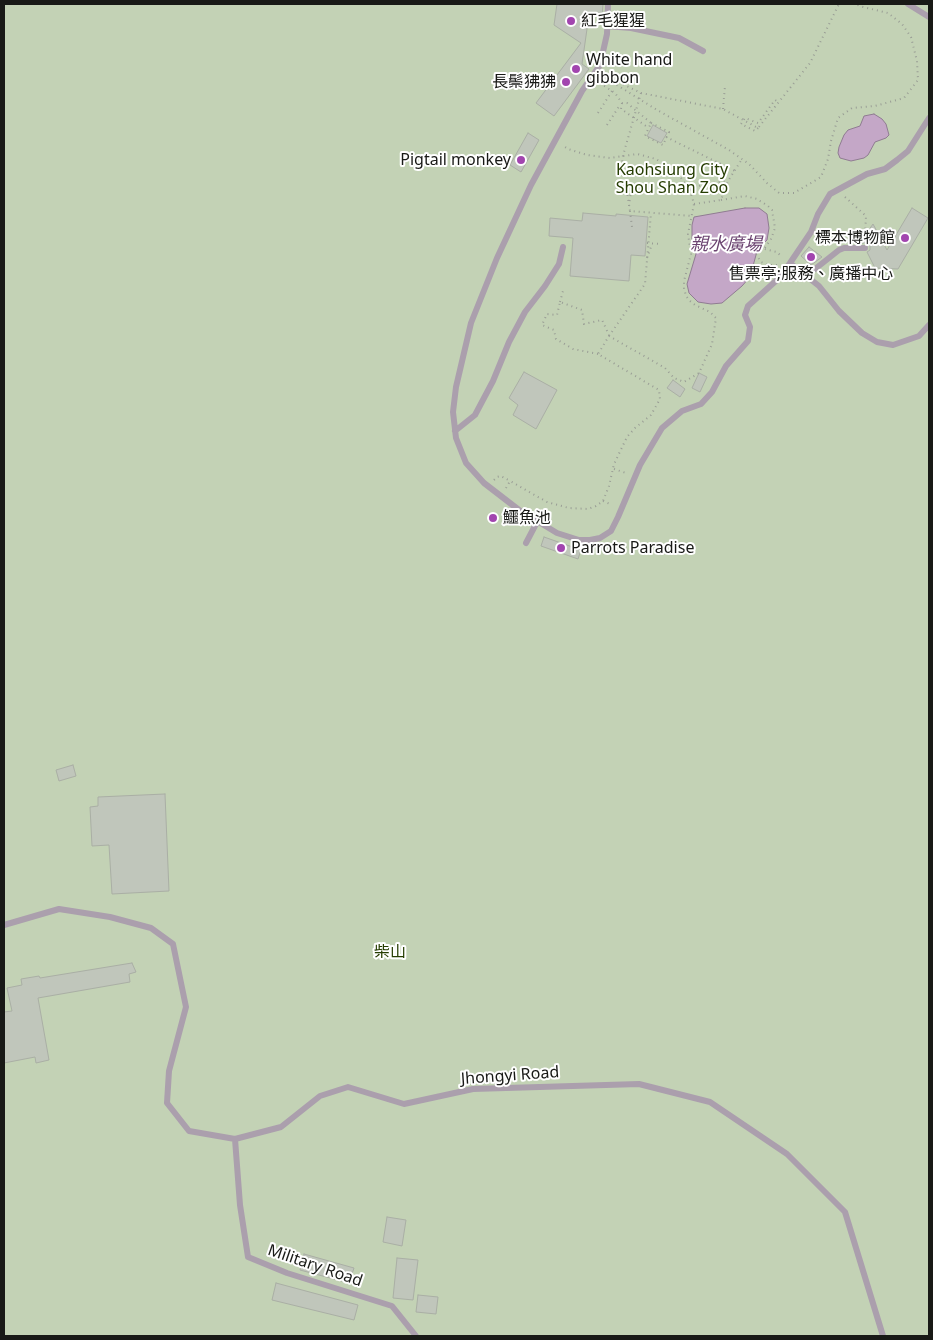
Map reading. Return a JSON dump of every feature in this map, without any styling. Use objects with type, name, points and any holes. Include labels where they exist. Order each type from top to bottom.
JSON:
[{"type":"lane","points":[[608,4],[607,34],[600,65],[582,91],[530,185],[497,258],[471,323],[456,387],[453,412],[456,438],[466,463],[484,483],[537,522],[557,533],[579,540],[590,540],[600,538],[610,530],[635,477],[662,428],[682,411],[701,404],[712,392],[726,366],[748,341],[750,327],[745,315],[748,306],[778,278],[790,263],[810,232],[830,194],[867,174],[885,168],[897,160],[908,151],[929,118]]},
{"type":"lane","points":[[908,4],[929,17]]},
{"type":"lane","points":[[606,26],[631,28],[679,38],[703,51]]},
{"type":"lane","points":[[455,431],[475,415],[525,312],[559,264],[563,247]]},
{"type":"lane","points":[[803,274],[815,269],[839,250],[844,248],[865,248]]},
{"type":"lane","points":[[790,263],[819,286],[862,333],[877,342],[893,345],[919,336],[929,325]]},
{"type":"lane","points":[[526,542],[537,522]]},
{"type":"lane","name":"Jhongyi Road","points":[[4,925],[58,910],[110,917],[151,928],[173,944],[186,1008],[169,1071],[166,1103],[189,1131],[236,1139],[281,1127],[320,1096],[348,1087],[404,1104],[474,1089],[639,1084],[710,1102],[787,1154],[846,1212],[883,1336]]},
{"type":"lane","name":"Military Road","points":[[236,1139],[240,1205],[248,1257],[287,1273],[392,1306],[416,1336]]},
{"type":"path","points":[[778,102],[774,100],[758,123],[745,118],[741,124],[755,131],[758,128],[810,63],[839,4]]},
{"type":"path","points":[[594,74],[729,150],[780,193],[794,193],[821,177],[828,159],[838,118],[852,108],[875,106],[904,98],[918,80],[917,61],[911,37],[902,24],[888,13],[857,4]]},
{"type":"path","points":[[594,74],[641,93],[723,109],[758,128]]},
{"type":"path","points":[[594,74],[622,103],[627,103],[651,123],[669,132],[663,145],[644,136],[651,123]]},
{"type":"path","points":[[723,109],[725,86]]},
{"type":"path","points":[[598,113],[612,91]]},
{"type":"path","points":[[632,227],[622,159],[641,93]]},
{"type":"path","points":[[607,125],[622,103]]},
{"type":"path","points":[[622,103],[621,109],[649,128]]},
{"type":"path","points":[[666,138],[735,171]]},
{"type":"path","points":[[556,140],[568,149],[587,155],[610,158],[637,154],[656,158],[678,174],[690,190],[694,204],[688,234],[692,254],[684,281],[684,288],[686,296],[690,301],[710,312],[716,318],[712,344],[699,373],[684,382],[674,378],[665,368],[609,336],[602,320],[584,324],[582,310],[560,302]]},
{"type":"path","points":[[721,200],[728,181],[742,159]]},
{"type":"path","points":[[690,190],[704,184],[728,181]]},
{"type":"path","points":[[621,192],[646,190]]},
{"type":"path","points":[[629,206],[631,191]]},
{"type":"path","points":[[830,194],[841,195],[866,216],[864,236]]},
{"type":"path","points":[[694,204],[745,196],[757,199],[768,206],[772,210],[775,228],[771,239],[764,249]]},
{"type":"path","points":[[630,211],[692,216]]},
{"type":"path","points":[[598,354],[645,284],[651,213]]},
{"type":"path","points":[[647,243],[660,244]]},
{"type":"path","points":[[647,258],[652,244]]},
{"type":"path","points":[[760,248],[777,252],[790,263]]},
{"type":"path","points":[[756,254],[761,262],[768,266],[790,263]]},
{"type":"path","points":[[501,496],[510,481],[547,502],[569,508],[588,509],[596,506],[603,501],[613,469],[627,437],[651,415],[660,399],[659,390],[598,354],[573,349],[556,338],[554,330],[542,325],[547,314],[557,315],[563,291]]},
{"type":"path","points":[[613,469],[635,477]]},
{"type":"green space","name":"柴山","points":[[4,4],[929,4],[929,1336],[4,1336]]},
{"type":"water","points":[[874,114],[886,124],[889,135],[875,142],[868,155],[864,158],[851,161],[840,158],[838,153],[839,147],[844,135],[848,130],[860,126],[864,116]]},
{"type":"water","name":"親水廣場","points":[[745,208],[759,208],[767,214],[769,228],[767,240],[760,247],[756,255],[750,277],[722,303],[698,302],[689,293],[687,284],[696,254],[692,239],[694,217]]},
{"type":"building","points":[[557,4],[603,4],[602,17],[589,15],[582,64],[589,69],[554,116],[536,103],[581,43],[554,25]]},
{"type":"building","points":[[653,125],[667,133],[661,143],[647,136]]},
{"type":"building","points":[[528,133],[539,140],[521,172],[510,165]]},
{"type":"building","name":"標本博物館","points":[[912,208],[928,218],[898,269],[875,268],[867,252],[870,250],[870,246],[861,241],[873,224],[887,250]]},
{"type":"building","points":[[583,213],[648,217],[645,256],[631,255],[629,281],[570,276],[573,238],[549,236],[550,218],[582,221]]},
{"type":"building","name":"售票亭;服務、廣播中心","points":[[809,247],[822,257],[811,265],[801,256]]},
{"type":"building","points":[[524,372],[557,390],[536,429],[513,415],[518,405],[509,398]]},
{"type":"building","points":[[699,373],[707,377],[700,392],[692,388]]},
{"type":"building","points":[[673,380],[685,389],[680,397],[667,388]]},
{"type":"building","name":"Parrots Paradise","points":[[544,537],[581,550],[578,559],[541,546]]},
{"type":"building","points":[[73,765],[76,776],[59,781],[56,770]]},
{"type":"building","points":[[165,794],[169,891],[112,894],[109,845],[92,846],[90,807],[98,806],[98,797]]},
{"type":"building","points":[[132,963],[136,972],[129,974],[130,982],[38,998],[49,1060],[36,1063],[35,1057],[4,1063],[4,1012],[12,1011],[7,988],[22,985],[21,979],[39,976],[40,978]]},
{"type":"building","points":[[387,1217],[406,1220],[402,1246],[383,1242]]},
{"type":"building","points":[[304,1254],[354,1268],[349,1283],[300,1270]]},
{"type":"building","points":[[397,1258],[418,1260],[413,1300],[393,1298]]},
{"type":"building","points":[[276,1283],[358,1305],[354,1320],[272,1300]]},
{"type":"building","points":[[418,1295],[438,1297],[436,1314],[416,1312]]},
{"type":"place","name":"紅毛猩猩","points":[[571,21]]},
{"type":"place","name":"White hand gibbon","points":[[576,69]]},
{"type":"place","name":"長鬃狒狒","points":[[566,82]]},
{"type":"place","name":"Pigtail monkey","points":[[521,160]]},
{"type":"place","name":"標本博物館","points":[[905,238]]},
{"type":"place","name":"售票亭;服務、廣播中心","points":[[811,257]]},
{"type":"place","name":"鱷魚池","points":[[493,518]]},
{"type":"place","name":"Parrots Paradise","points":[[561,548]]},
{"type":"park label","name":"Kaohsiung City Shou Shan Zoo","points":[[672,179]]}]
